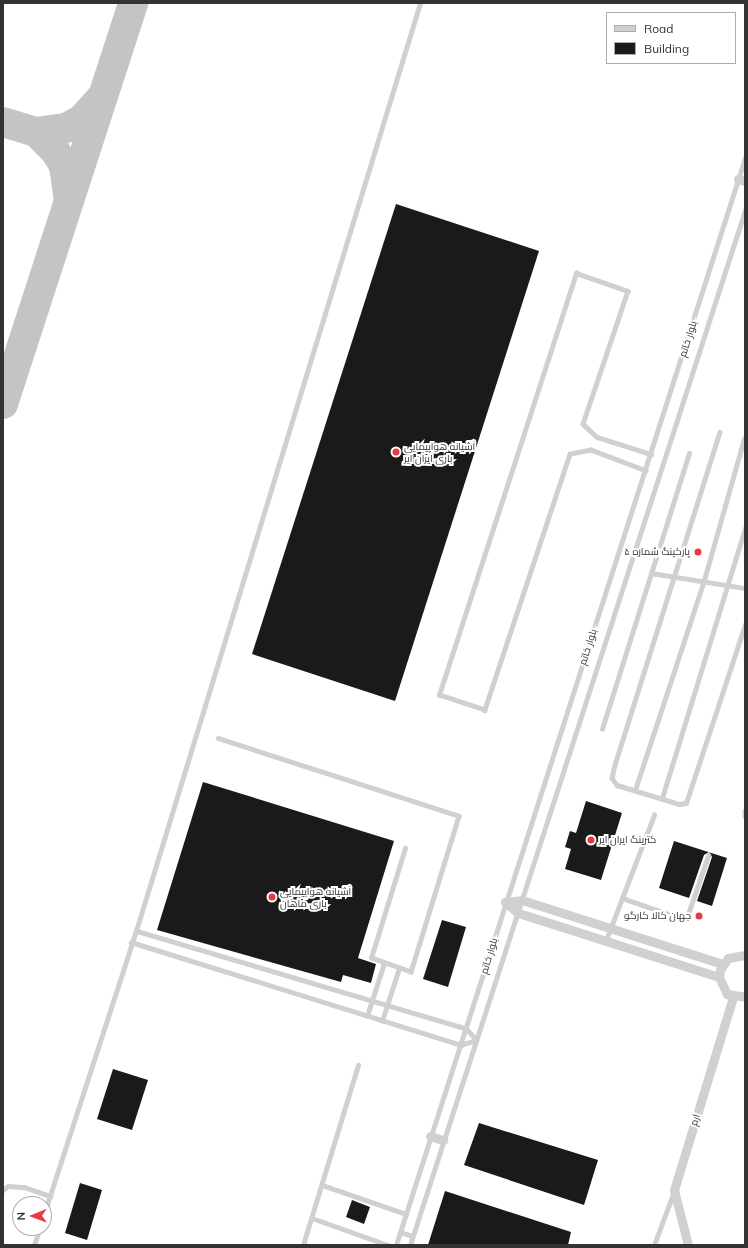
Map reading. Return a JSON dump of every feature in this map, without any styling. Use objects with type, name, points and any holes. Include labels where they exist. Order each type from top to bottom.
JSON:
[{"type":"street","points":[[505,902],[522,900],[723,964]]},
{"type":"street","points":[[505,902],[518,912],[719,977]]},
{"type":"street","points":[[745,955],[734,955],[723,964],[719,977],[723,989],[733,997],[745,997]]},
{"type":"street","name":"ارم","points":[[674,1190],[733,997]]},
{"type":"street","points":[[430,1136],[443,1140]]},
{"type":"street","points":[[674,1190],[688,1245]]},
{"type":"lane","points":[[3,1190],[8,1186],[24,1187],[50,1196],[136,931],[420,3]]},
{"type":"lane","name":"بلوار خاتم","points":[[396,1245],[430,1136],[461,1045],[505,902],[742,180],[745,158]]},
{"type":"lane","name":"بلوار خاتم","points":[[410,1245],[745,210]]},
{"type":"lane","points":[[646,471],[591,450],[570,454],[484,710],[439,695],[576,274],[628,291],[583,424],[597,437],[651,454]]},
{"type":"lane","points":[[720,432],[612,778],[617,785],[679,804],[686,803],[690,796],[745,625]]},
{"type":"lane","points":[[635,790],[704,580],[744,439]]},
{"type":"lane","points":[[602,729],[689,453]]},
{"type":"lane","points":[[662,798],[745,529]]},
{"type":"lane","points":[[651,573],[704,580],[745,588]]},
{"type":"lane","points":[[218,738],[459,816],[411,972],[371,958],[405,848]]},
{"type":"lane","points":[[745,811],[745,816]]},
{"type":"lane","points":[[606,940],[654,815]]},
{"type":"lane","points":[[622,898],[683,919],[687,917],[708,856]]},
{"type":"lane","points":[[132,942],[461,1045],[476,1040],[466,1029],[136,931]]},
{"type":"lane","points":[[367,1016],[384,963]]},
{"type":"lane","points":[[382,1021],[399,968]]},
{"type":"lane","points":[[304,1245],[358,1065]]},
{"type":"lane","points":[[322,1185],[406,1214]]},
{"type":"lane","points":[[654,1245],[674,1190]]},
{"type":"lane","points":[[312,1218],[388,1245]]},
{"type":"lane","points":[[400,1232],[412,1236]]},
{"type":"building","name":"آشیانه هواپیمایی باری ایران ایر","points":[[396,204],[539,251],[395,701],[252,654]]},
{"type":"building","name":"آشیانه هواپیمایی باری ماهان","points":[[203,782],[394,841],[358,958],[376,964],[371,983],[343,975],[341,982],[157,930]]},
{"type":"building","name":"کترینگ ایران ایر","points":[[586,801],[622,813],[601,880],[565,869],[571,849],[565,847],[570,831],[576,833]]},
{"type":"building","points":[[674,841],[709,852],[704,855],[689,898],[659,888]]},
{"type":"building","points":[[709,852],[727,858],[712,906],[697,901],[712,857]]},
{"type":"building","points":[[442,920],[466,927],[448,987],[423,979]]},
{"type":"building","points":[[113,1069],[148,1080],[132,1130],[97,1119]]},
{"type":"building","points":[[479,1123],[598,1160],[584,1205],[464,1165]]},
{"type":"building","points":[[80,1183],[102,1190],[87,1240],[65,1233]]},
{"type":"building","points":[[445,1191],[571,1232],[568,1245],[428,1245]]},
{"type":"building","points":[[352,1200],[370,1207],[364,1224],[346,1217]]},
{"type":"taxiway","points":[[3,404],[133,3]]},
{"type":"taxiway","points":[[3,122],[36,132],[66,128],[82,119],[102,97]]},
{"type":"taxiway","points":[[36,132],[56,152],[64,166],[69,201]]},
{"type":"place","name":"آشیانه هواپیمایی باری ایران ایر","points":[[396,452]]},
{"type":"place","name":"پارکینگ شماره ۵","points":[[698,552]]},
{"type":"place","name":"کترینگ ایران ایر","points":[[591,840]]},
{"type":"place","name":"آشیانه هواپیمایی باری ماهان","points":[[272,897]]},
{"type":"place","name":"جهان کالا کارگو","points":[[699,916]]}]
